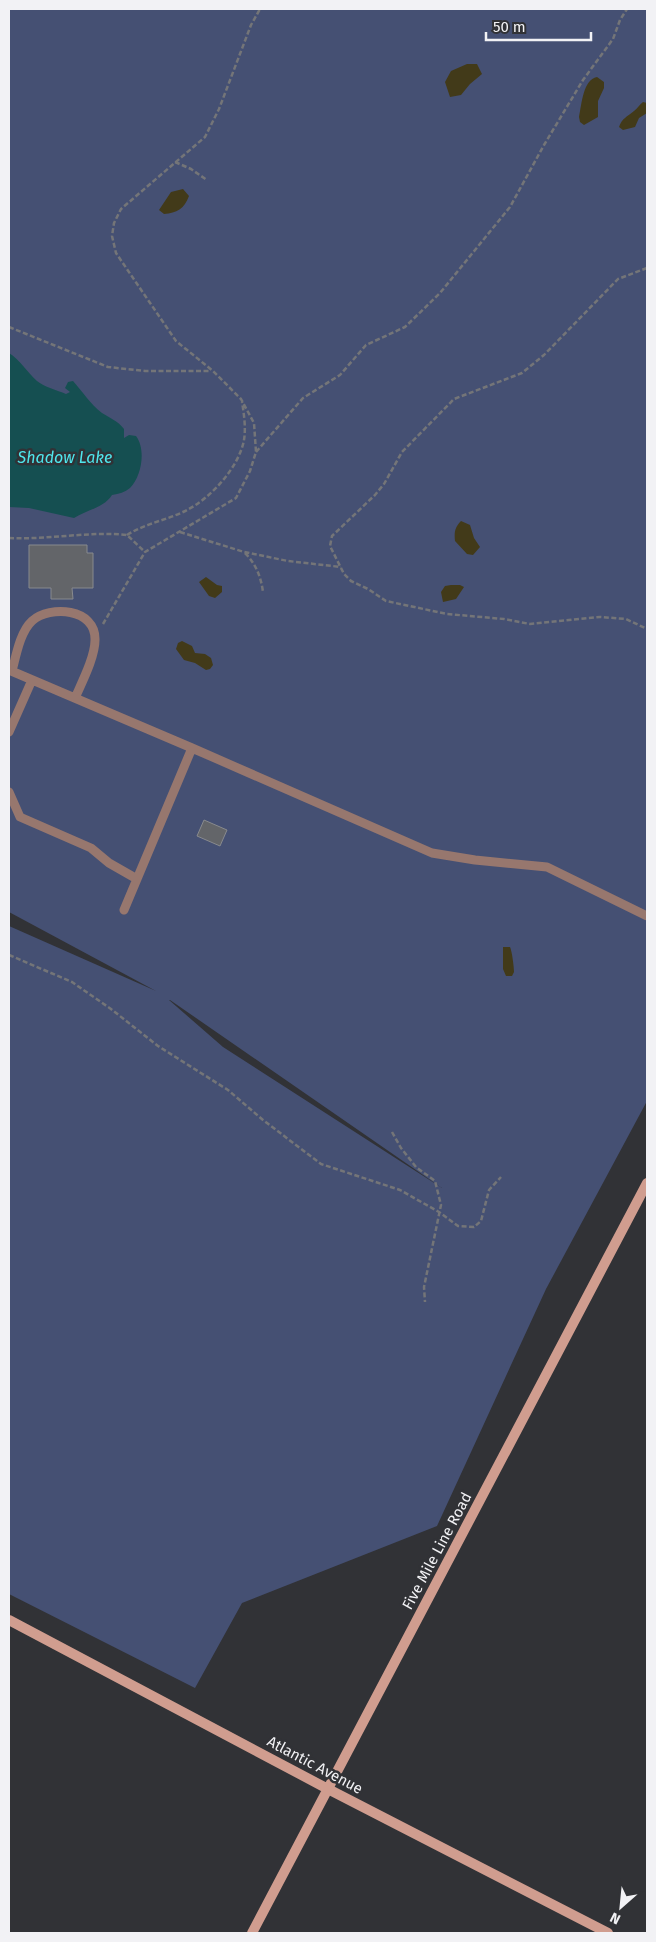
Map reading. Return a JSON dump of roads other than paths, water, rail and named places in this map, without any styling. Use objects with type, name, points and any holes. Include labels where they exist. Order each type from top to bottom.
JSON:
[{"type":"main road","name":"Five Mile Line Road","points":[[252,1933],[647,1183]]},
{"type":"main road","name":"Atlantic Avenue","points":[[9,1620],[328,1789],[608,1933]]},
{"type":"lane","points":[[75,698],[85,675],[95,638],[93,628],[82,617],[66,611],[47,612],[31,622],[10,671],[432,853],[476,860],[547,867],[647,916]]},
{"type":"lane","points":[[9,732],[32,680]]},
{"type":"lane","points":[[124,910],[192,748]]},
{"type":"lane","points":[[9,792],[20,817],[91,848],[109,863],[137,879]]},
{"type":"water","name":"Shadow Lake","points":[[9,353],[37,381],[47,387],[66,394],[70,392],[65,388],[68,382],[73,381],[90,402],[102,413],[122,426],[124,438],[129,435],[136,436],[142,455],[140,470],[130,488],[122,493],[112,495],[100,506],[74,518],[29,508],[9,507]]}]
